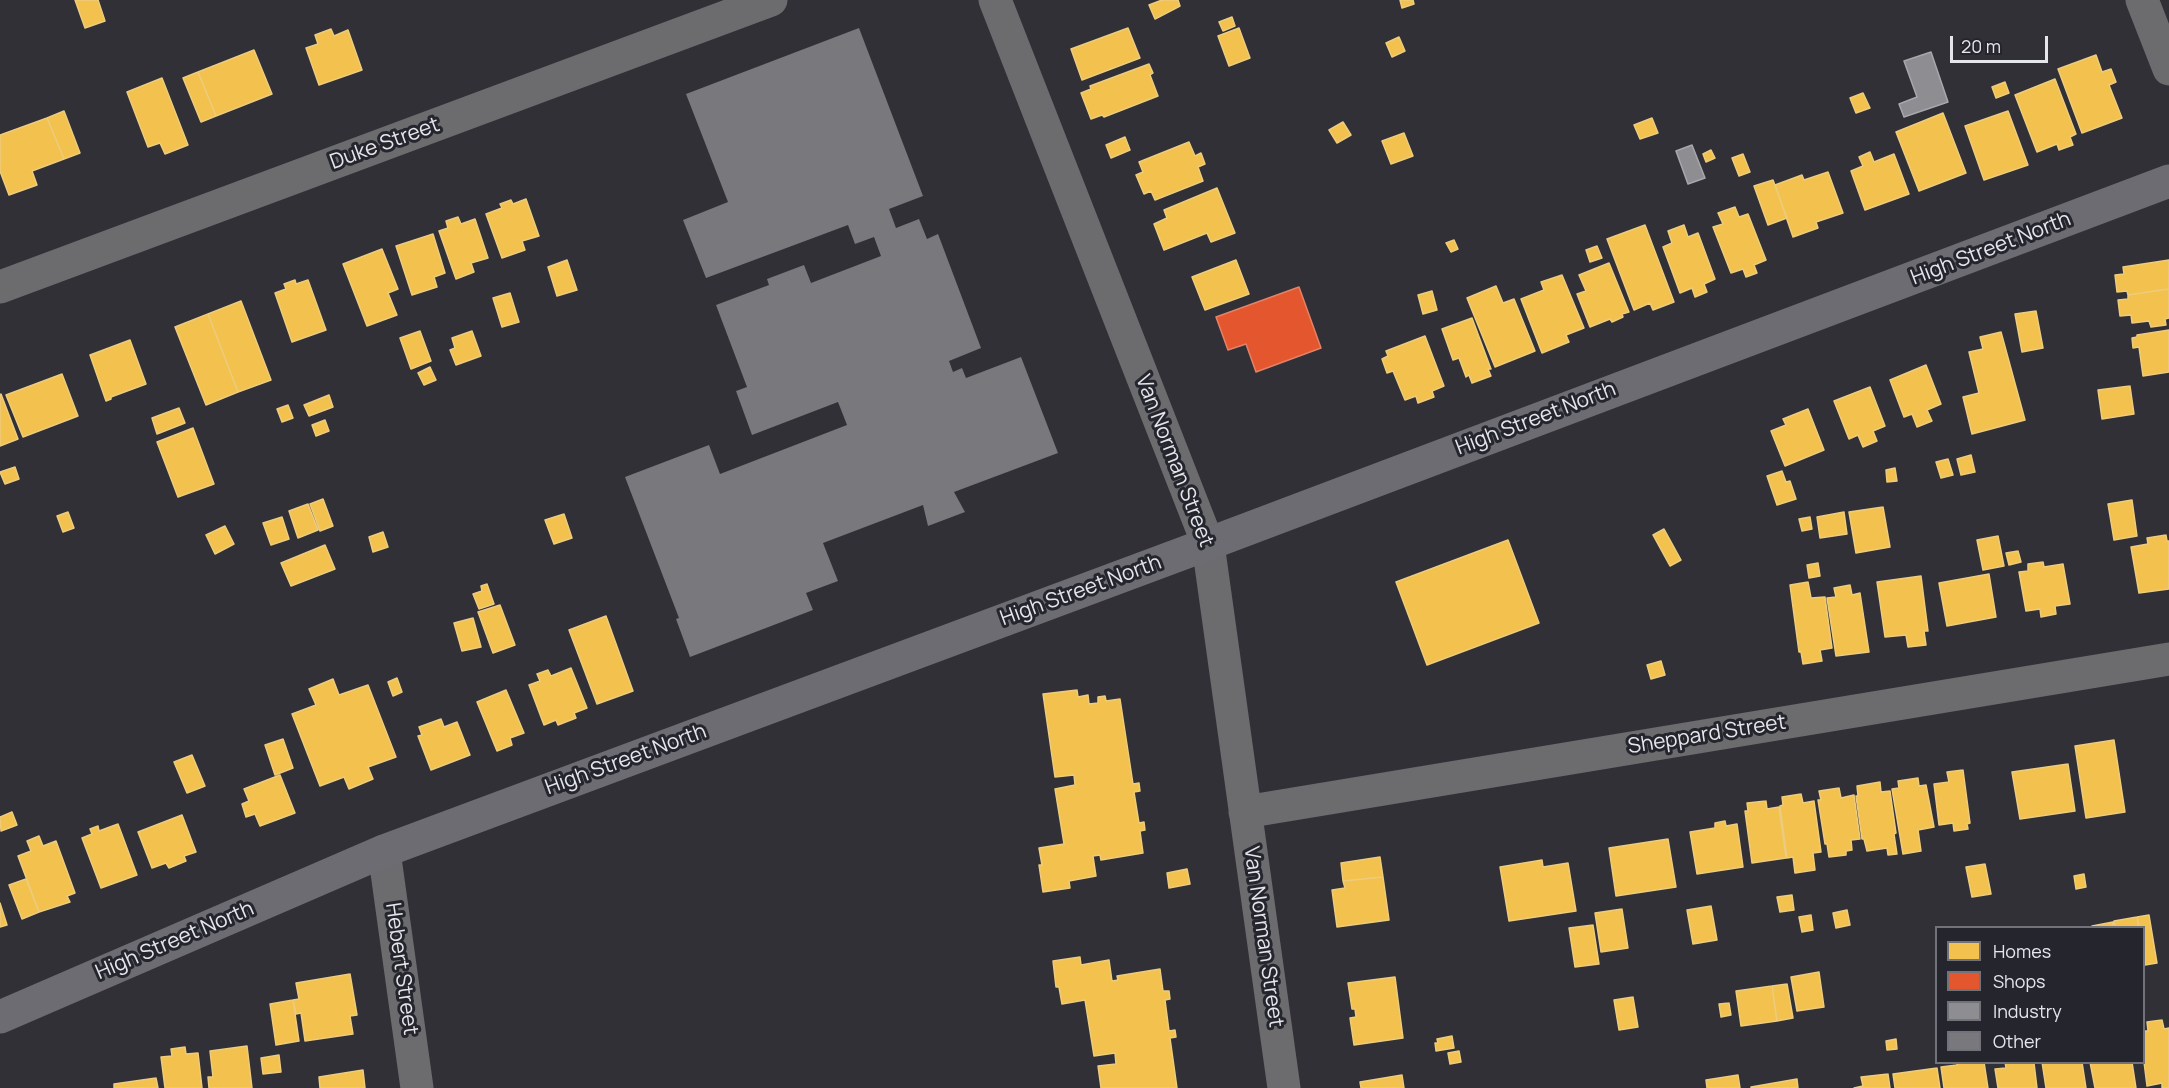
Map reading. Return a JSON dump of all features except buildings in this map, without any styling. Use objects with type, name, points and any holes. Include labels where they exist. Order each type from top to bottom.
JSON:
[{"type":"main road","name":"High Street North","points":[[0,1017],[384,850],[1208,544],[2169,181]]},
{"type":"street","name":"Duke Street","points":[[0,287],[771,0]]},
{"type":"street","name":"Van Norman Street","points":[[995,0],[1208,544],[1284,1088]]},
{"type":"street","points":[[2142,0],[2169,69]]},
{"type":"street","name":"Sheppard Street","points":[[1245,812],[2169,659]]},
{"type":"street","name":"Hebert Street","points":[[384,850],[417,1088]]}]
